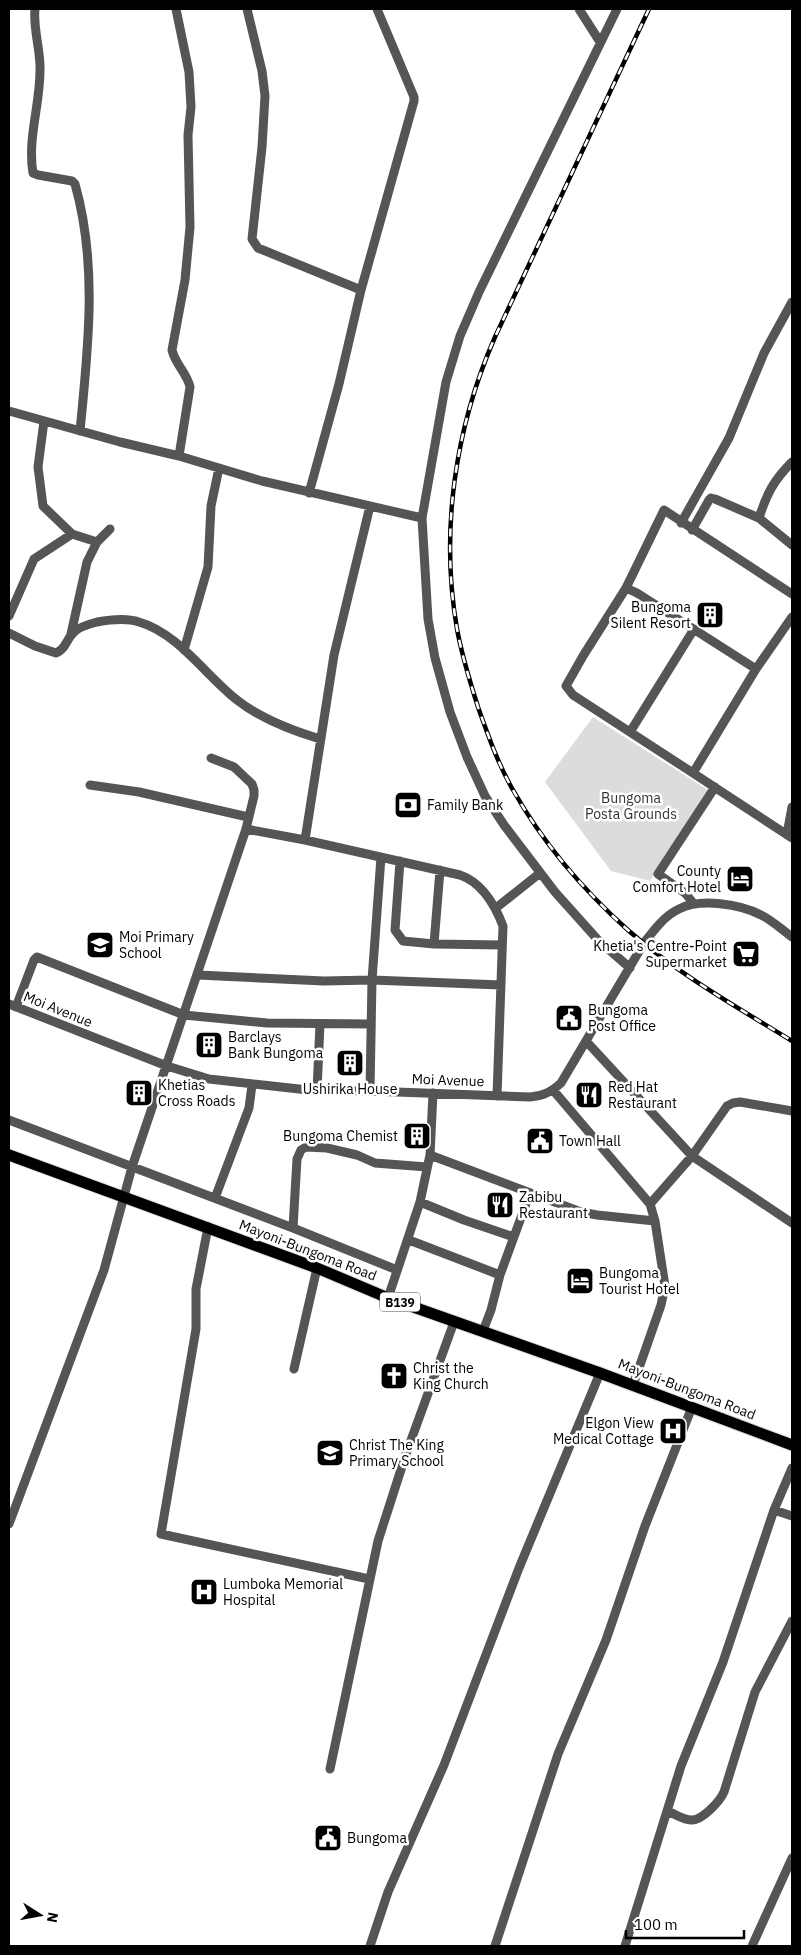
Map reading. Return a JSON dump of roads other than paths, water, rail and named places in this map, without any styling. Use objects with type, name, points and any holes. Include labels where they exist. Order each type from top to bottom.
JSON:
[{"type":"main road","name":"Mayoni-Bungoma Road","points":[[9,1155],[208,1227],[388,1298],[600,1372],[792,1445]]},
{"type":"street","points":[[35,9],[40,68],[38,104],[32,140],[33,172],[38,175],[72,181],[75,184],[90,264],[89,324],[80,431]]},
{"type":"street","points":[[176,9],[189,72],[190,107],[188,135],[190,227],[185,280],[172,350],[190,387],[179,456]]},
{"type":"street","points":[[247,9],[262,71],[265,96],[262,147],[252,240],[254,245],[361,290]]},
{"type":"street","points":[[309,493],[339,384],[361,290],[414,101],[377,9]]},
{"type":"street","points":[[579,9],[600,42]]},
{"type":"street","points":[[617,9],[460,336],[446,382],[422,518],[428,619],[435,658],[450,712],[467,757],[486,796],[504,825],[540,873],[598,940],[630,968]]},
{"type":"street","points":[[681,522],[729,438],[764,353],[792,302]]},
{"type":"street","points":[[9,411],[309,493],[422,518]]},
{"type":"street","points":[[44,421],[38,467],[43,506],[72,534],[97,542]]},
{"type":"street","points":[[759,518],[773,482],[792,462]]},
{"type":"street","points":[[184,650],[208,567],[211,506],[219,468]]},
{"type":"street","points":[[692,530],[711,498],[759,518],[792,545]]},
{"type":"street","points":[[305,840],[334,655],[370,506]]},
{"type":"street","points":[[792,594],[664,510],[626,588],[566,686],[573,695],[789,836],[792,808]]},
{"type":"street","points":[[71,634],[87,562],[97,542],[110,529]]},
{"type":"street","points":[[9,616],[34,559],[72,534]]},
{"type":"street","points":[[626,588],[756,669]]},
{"type":"street","points":[[694,773],[756,669],[792,616]]},
{"type":"street","points":[[9,633],[34,646],[56,653],[62,650],[76,629],[96,622],[137,621],[151,626],[184,650],[237,700],[284,728],[320,739]]},
{"type":"street","points":[[630,732],[694,629]]},
{"type":"street","points":[[9,1524],[104,1270],[132,1167],[246,829],[254,796],[252,784],[234,767],[211,758]]},
{"type":"street","points":[[90,784],[139,792],[248,817]]},
{"type":"street","points":[[694,904],[685,893],[658,874],[715,787]]},
{"type":"street","points":[[246,829],[380,856],[460,875],[476,882],[496,908],[503,926],[497,1096]]},
{"type":"street","points":[[370,1091],[372,980],[380,856]]},
{"type":"street","points":[[400,861],[395,930],[403,941],[434,944],[502,945]]},
{"type":"street","points":[[434,944],[440,870]]},
{"type":"street","points":[[496,908],[540,873]]},
{"type":"street","points":[[634,1386],[664,1295],[665,1286],[655,1221],[650,1204],[553,1090],[561,1084],[656,927],[679,909],[694,904],[745,908],[763,916],[792,937]]},
{"type":"street","points":[[12,1006],[37,957],[184,1015],[250,1022],[371,1024]]},
{"type":"street","points":[[198,975],[501,986]]},
{"type":"street","name":"Moi Avenue","points":[[12,1006],[167,1066],[209,1079],[317,1092],[370,1091],[530,1097],[541,1096],[553,1090]]},
{"type":"street","points":[[317,1092],[320,1024]]},
{"type":"street","points":[[586,1040],[692,1156],[792,1223]]},
{"type":"street","points":[[214,1198],[249,1108],[252,1084]]},
{"type":"street","points":[[388,1298],[409,1240],[420,1202],[430,1155],[433,1093]]},
{"type":"street","points":[[650,1204],[692,1156],[722,1112],[733,1103],[740,1102],[792,1111]]},
{"type":"street","points":[[9,1120],[398,1270]]},
{"type":"street","points":[[293,1228],[297,1159],[301,1150],[306,1148],[327,1148],[345,1152],[375,1163],[427,1167]]},
{"type":"street","points":[[430,1155],[581,1212],[655,1221]]},
{"type":"street","points":[[483,1331],[491,1310],[500,1275],[530,1193]]},
{"type":"street","points":[[420,1202],[464,1220],[514,1237]]},
{"type":"street","points":[[208,1227],[196,1289],[196,1329],[162,1534],[369,1579]]},
{"type":"street","points":[[409,1240],[500,1275]]},
{"type":"street","points":[[294,1369],[316,1268]]},
{"type":"street","points":[[330,1770],[378,1541],[406,1454],[454,1322]]},
{"type":"street","points":[[370,1946],[388,1892],[444,1766],[519,1568],[600,1372]]},
{"type":"street","points":[[495,1946],[558,1754],[606,1640],[645,1526],[692,1407]]},
{"type":"street","points":[[626,1946],[681,1766],[723,1662],[774,1510],[792,1468]]},
{"type":"street","points":[[774,1510],[792,1516]]},
{"type":"street","points":[[668,1811],[691,1820],[698,1818],[719,1801],[724,1792],[755,1692],[791,1626]]},
{"type":"street","points":[[752,1946],[792,1858]]},
{"type":"railway","points":[[649,9],[495,337],[470,407],[461,444],[451,518],[450,555],[457,629],[478,707],[503,770],[537,829],[565,865],[612,916],[667,962],[792,1041]]},
{"type":"place","name":"Bungoma Silent Resort","points":[[710,615]]},
{"type":"place","name":"Family Bank","points":[[408,805]]},
{"type":"place","name":"County Comfort Hotel","points":[[740,879]]},
{"type":"place","name":"Moi Primary School","points":[[100,945]]},
{"type":"place","name":"Khetia's Centre-Point Supermarket","points":[[746,954]]},
{"type":"place","name":"Bungoma Post Office","points":[[569,1018]]},
{"type":"place","name":"Barclays Bank Bungoma","points":[[209,1045]]},
{"type":"place","name":"Ushirika House","points":[[350,1063]]},
{"type":"place","name":"Khetias Cross Roads","points":[[139,1093]]},
{"type":"place","name":"Red Hat Restaurant","points":[[589,1095]]},
{"type":"place","name":"Bungoma Chemist","points":[[417,1136]]},
{"type":"place","name":"Town Hall","points":[[540,1141]]},
{"type":"place","name":"Zabibu Restaurant","points":[[500,1205]]},
{"type":"place","name":"Bungoma Tourist Hotel","points":[[580,1281]]},
{"type":"place","name":"Christ the King Church","points":[[394,1376]]},
{"type":"place","name":"Elgon View Medical Cottage","points":[[673,1431]]},
{"type":"place","name":"Christ The King Primary School","points":[[330,1453]]},
{"type":"place","name":"Lumboka Memorial Hospital","points":[[204,1592]]},
{"type":"place","name":"Bungoma","points":[[328,1838]]},
{"type":"park label","name":"Bungoma Posta Grounds","points":[[631,806]]}]
